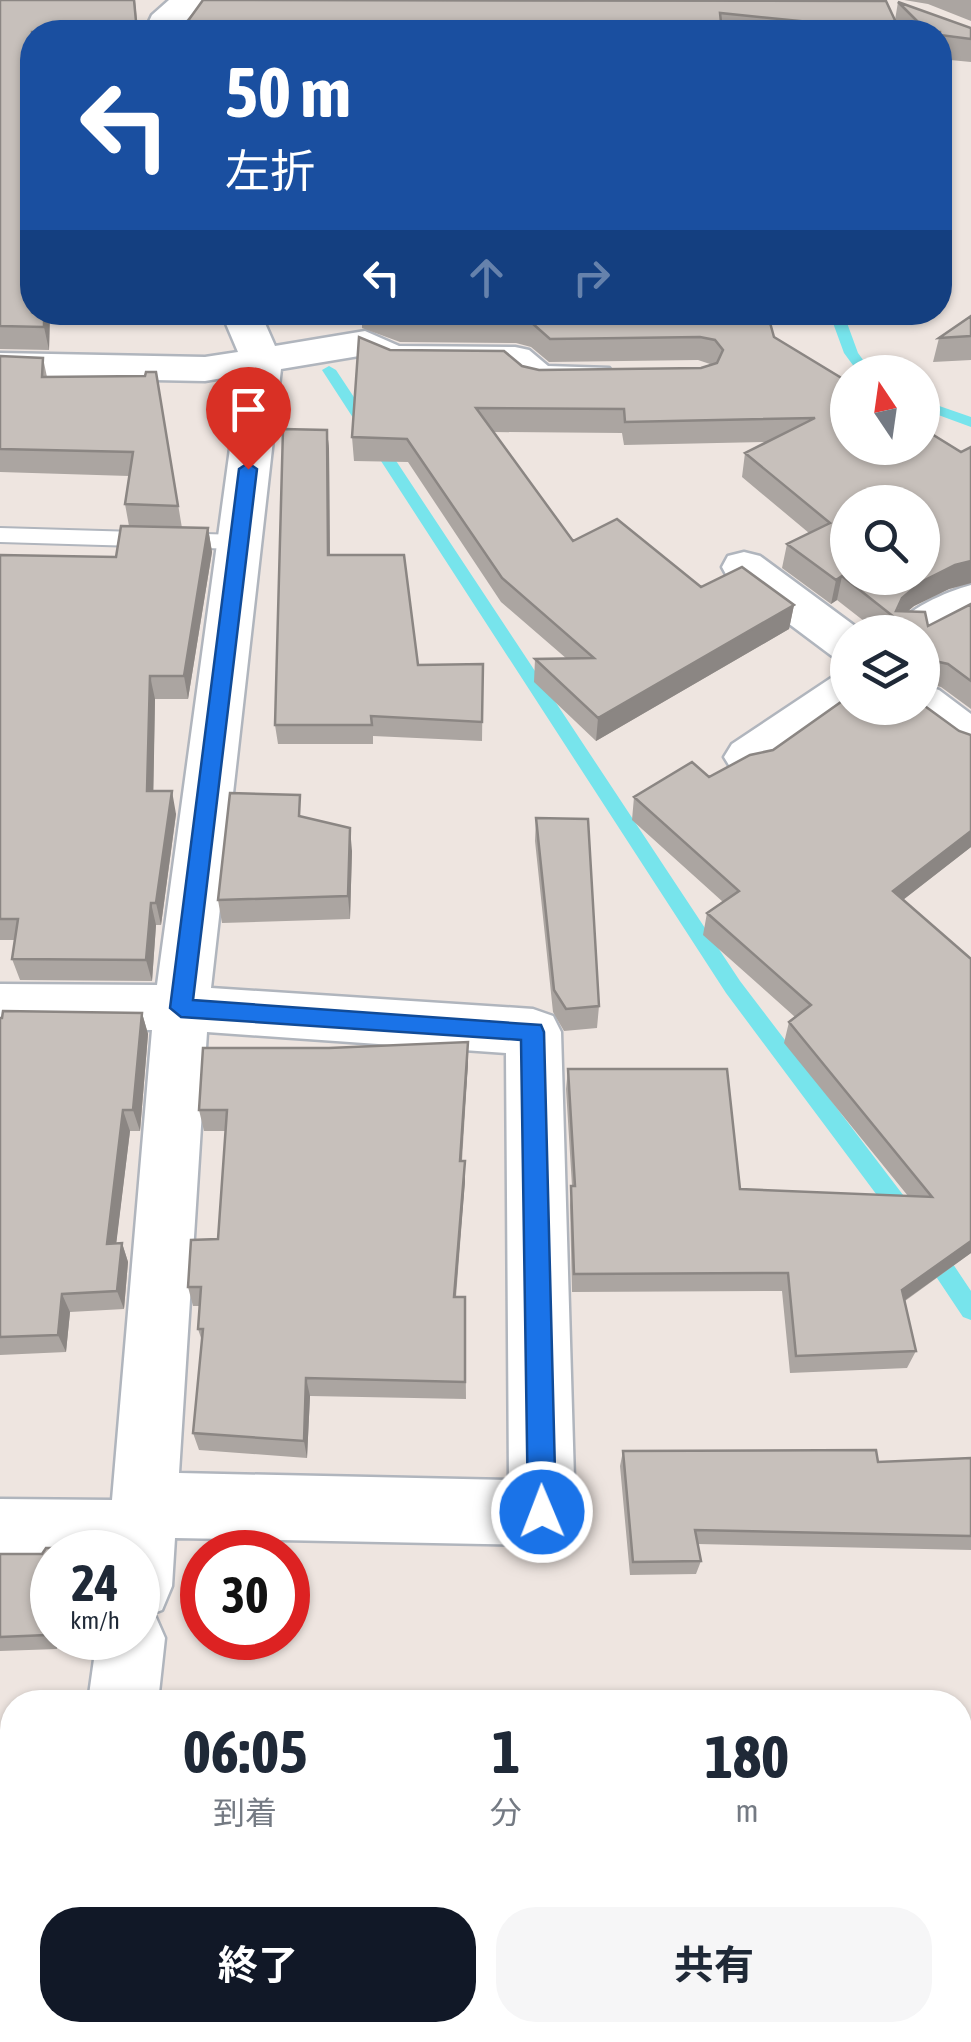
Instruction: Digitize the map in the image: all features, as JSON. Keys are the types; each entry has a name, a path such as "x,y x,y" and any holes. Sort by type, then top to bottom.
{"street":[{"path":"143,1530 181,1008 262,360 246,325"},
{"path":"0,365 205,370 364,344 391,358 515,359 538,378 638,377"},
{"path":"744,568 830,632"},
{"path":"940,618 971,600"},
{"path":"749,757 830,702"},
{"path":"940,716 971,739"},
{"path":"0,1006 181,1008 533,1032 542,1512 160,1540"},
{"path":"0,1532 30,1534"},
{"path":"125,1690 129,1660"}],"lane":[{"path":"0,536 239,542"}],"building":[{"path":"0,0 134,0 136,20 20,20 20,325 44,327 0,326"},
{"path":"203,0 886,1 895,20 790,20 720,13 721,20 189,20"},
{"path":"898,2 949,20 916,20"},
{"path":"952,21 971,28 971,39 952,37"},
{"path":"971,316 971,336 939,338"},
{"path":"534,325 771,325 774,337 830,371 830,465 940,465 940,439 961,452 971,447 971,561 940,572 940,485 830,485 830,523 745,453 815,418 625,422 624,409 476,408 573,541 617,519 701,587 742,567 794,605 598,718 535,659 594,658 502,578 407,439 352,437 359,337 390,350 504,351 522,366 539,370 701,368 717,363 723,350 715,340 550,339"},
{"path":"0,356 43,358 42,377 145,376 146,372 156,372 178,506 125,504 133,452 0,449"},
{"path":"283,429 327,430 328,555 404,555 418,665 483,664 482,722 371,716 372,725 275,725"},
{"path":"830,523 830,576 787,544"},
{"path":"121,526 208,528 184,676 150,676 147,791 172,791 156,903 151,903 146,960 12,959 18,919 0,919 0,555 116,557"},
{"path":"866,595 906,595 896,611 926,615 891,615"},
{"path":"971,604 971,681 940,662 940,620"},
{"path":"830,710 830,725 940,725 940,717 971,735 971,831 893,891 971,959 971,1241 902,1290 916,1351 796,1356 788,1273 574,1274 571,1186 575,1186 568,1069 727,1069 740,1189 932,1197 789,1022 811,1005 707,913 739,891 634,797 692,762 709,777 750,755 773,750"},
{"path":"230,793 300,795 299,816 350,828 348,896 218,900"},
{"path":"536,818 588,819 599,1006 566,1009 554,990"},
{"path":"3,1011 142,1013 133,1110 123,1110 107,1244 122,1243 117,1291 62,1294 58,1335 0,1337"},
{"path":"468,1042 460,1161 465,1161 454,1297 465,1297 465,1382 306,1378 304,1441 193,1433 203,1329 198,1329 201,1287 188,1287 191,1240 218,1239 227,1110 199,1110 203,1048"},
{"path":"876,1450 878,1462 971,1458 971,1536 695,1530 701,1561 633,1562 623,1451"},
{"path":"0,1554 30,1554 30,1636 0,1637"}],"waterway":[{"path":"841,325 852,355"},
{"path":"329,370 733,987 905,1215"},
{"path":"940,411 971,422"},
{"path":"931,1250 971,1310"}],"route":[{"path":"248,469 181,1008 533,1032 542,1512"}]}
